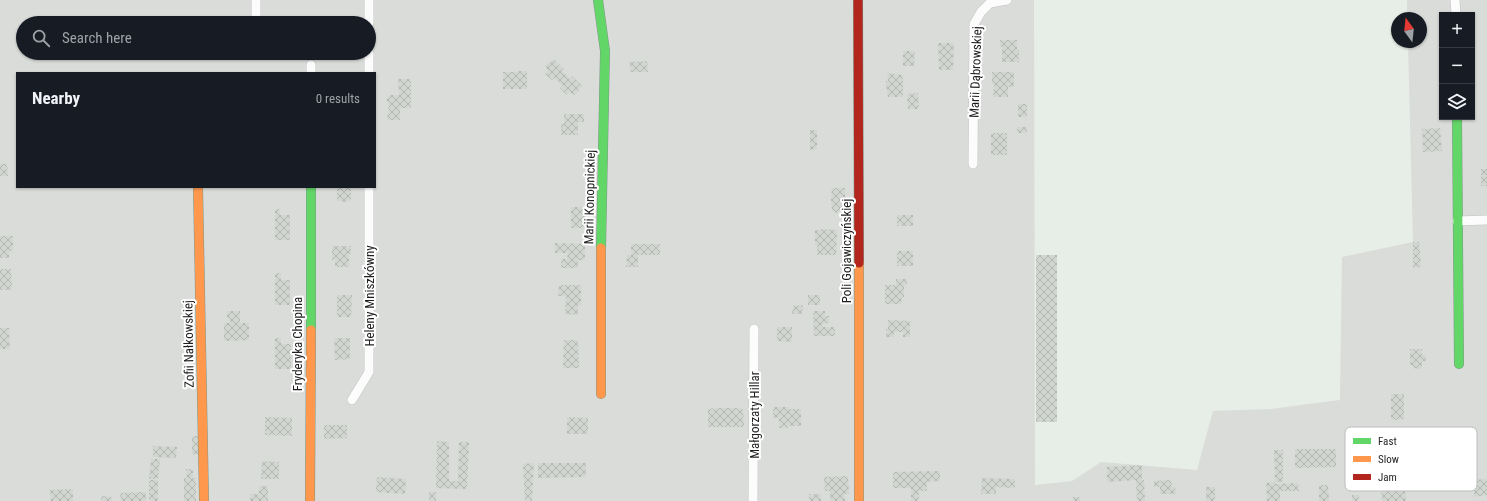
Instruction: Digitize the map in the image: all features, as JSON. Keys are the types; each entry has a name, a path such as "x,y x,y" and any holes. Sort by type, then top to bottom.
{"street":[{"path":"256,0 256,16"},
{"path":"369,0 369,16"},
{"name":"Marii Konopnickiej","path":"598,0 605,51 601,218 601,394"},
{"name":"Poli Gojawiczyńskiej","path":"858,0 859,501"},
{"name":"Marii Dąbrowskiej","path":"973,164 974,24 981,12 990,3 1007,0"},
{"path":"1455,0 1456,12"},
{"path":"369,60 369,72"},
{"path":"1457,120 1459,364"},
{"name":"Zofii Nałkowskiej","path":"198,188 204,501"},
{"name":"Fryderyka Chopina","path":"310,501 311,188"},
{"name":"Heleny Mniszkówny","path":"352,400 369,372 370,188"},
{"path":"1457,222 1487,220"},
{"name":"Małgorzaty Hillar","path":"754,329 754,501"}],"shaded area":[{"path":"0,0 1034,0 1035,485 1072,481 1101,462 1197,470 1213,411 1271,409 1340,400 1342,257 1413,242 1408,48 1427,48 1427,12 1407,12 1407,0 1487,0 1487,501 0,501"}],"building":[{"path":"1000,40 1017,40 1019,62 1002,62 1002,47 1000,47"},
{"path":"938,43 954,43 953,70 939,70"},
{"path":"903,51 915,51 914,66 903,66"},
{"path":"554,59 564,69 562,71 570,79 572,76 582,86 576,94 573,95 570,92 567,95 560,88 563,86 554,78 552,80 545,74 548,71 546,65"},
{"path":"647,61 648,72 631,72 629,62"},
{"path":"527,71 527,89 503,89 503,72"},
{"path":"992,72 1014,72 1014,87 1008,87 1008,97 993,97 994,84 992,84"},
{"path":"887,73 903,75 903,97 888,97 886,85 886,81 888,81"},
{"path":"398,79 411,79 411,108 400,109 400,120 387,120 389,105 387,105 387,98 390,95 399,95"},
{"path":"918,93 919,109 908,109 907,94"},
{"path":"1018,104 1027,104 1027,117 1018,117"},
{"path":"564,114 584,114 584,122 578,122 578,135 561,135 561,124 564,124"},
{"path":"1017,127 1027,127 1027,133 1017,133"},
{"path":"1440,128 1442,151 1423,152 1422,129"},
{"path":"810,130 817,130 817,149 810,150"},
{"path":"991,133 1007,133 1007,155 991,155"},
{"path":"0,164 7,164 8,176 0,176"},
{"path":"1481,169 1487,169 1487,186 1481,186"},
{"path":"351,188 351,201 347,201 345,203 337,201 338,189"},
{"path":"832,188 845,188 846,211 838,211 838,213 832,211"},
{"path":"571,207 585,207 585,228 571,228"},
{"path":"275,209 280,209 280,215 290,215 290,240 275,240"},
{"path":"897,215 913,215 913,226 897,226"},
{"path":"815,230 837,230 836,255 817,255"},
{"path":"0,236 13,236 13,251 9,251 9,258 0,258"},
{"path":"1413,242 1419,242 1421,267 1413,268"},
{"path":"555,243 585,244 585,260 578,260 578,268 561,268 561,259 567,259 568,253 555,253"},
{"path":"631,244 660,244 660,255 638,255 638,267 626,267 627,255 631,255"},
{"path":"332,246 351,246 351,254 349,254 349,267 335,267 335,260 332,260"},
{"path":"897,251 913,251 913,266 897,266"},
{"path":"1036,255 1057,255 1057,422 1036,422"},
{"path":"0,269 11,269 12,290 0,290"},
{"path":"275,273 281,273 281,280 290,280 290,305 275,305"},
{"path":"896,279 907,279 907,285 896,285"},
{"path":"559,285 581,285 581,305 578,305 578,315 565,314 566,296 558,296"},
{"path":"885,285 904,285 904,297 902,297 901,304 885,304"},
{"path":"337,295 352,295 351,317 337,317"},
{"path":"808,295 820,295 820,305 808,305"},
{"path":"803,305 802,314 792,314 793,306"},
{"path":"227,311 240,311 240,323 249,323 249,340 224,341 224,323 230,323 229,319 227,319"},
{"path":"813,311 825,311 825,316 829,316 829,323 822,324 822,327 835,327 835,336 814,336"},
{"path":"888,320 910,321 910,337 903,337 903,332 894,332 894,337 886,337"},
{"path":"777,327 792,327 792,342 777,341"},
{"path":"0,328 9,328 10,349 0,349"},
{"path":"275,338 281,338 281,344 291,344 291,369 275,369"},
{"path":"334,338 350,338 350,359 335,360"},
{"path":"564,340 578,340 579,368 563,368"},
{"path":"1410,349 1422,349 1422,355 1426,355 1426,361 1422,361 1422,369 1413,368 1413,365 1410,365"},
{"path":"1391,394 1404,394 1404,419 1391,420"},
{"path":"773,407 801,409 801,426 779,428 779,418 773,418"},
{"path":"708,409 743,409 744,427 708,427"},
{"path":"265,417 292,418 292,436 265,435"},
{"path":"567,417 588,418 588,434 567,434"},
{"path":"324,425 347,425 347,438 324,439"},
{"path":"192,436 199,436 199,455 192,454"},
{"path":"437,441 449,442 449,481 458,481 459,442 469,442 467,489 436,488"},
{"path":"153,446 177,447 176,458 153,457"},
{"path":"1295,449 1336,449 1336,467 1295,468"},
{"path":"1274,450 1283,450 1283,482 1275,482"},
{"path":"151,459 160,459 158,479 149,479"},
{"path":"262,461 279,462 279,479 261,479"},
{"path":"534,463 532,501 525,501 523,464"},
{"path":"538,463 586,463 586,477 538,478"},
{"path":"1142,465 1142,480 1144,480 1145,501 1137,501 1136,480 1107,482 1107,467"},
{"path":"186,469 193,469 193,478 196,478 196,501 184,501 184,478 187,478"},
{"path":"940,471 940,481 927,482 927,491 919,491 919,501 911,501 911,488 893,488 893,472"},
{"path":"848,476 849,494 844,494 845,501 830,501 830,491 825,491 824,477"},
{"path":"377,477 406,479 405,494 376,492"},
{"path":"982,478 1015,479 1015,488 996,487 996,494 981,494"},
{"path":"1487,479 1487,495 1474,497 1474,491 1477,491 1477,480"},
{"path":"149,480 158,480 158,501 149,501"},
{"path":"1171,480 1172,487 1175,487 1176,494 1160,494 1160,487 1154,487 1154,481"},
{"path":"1275,482 1275,484 1298,483 1299,491 1280,491 1280,501 1267,501 1266,483"},
{"path":"1319,485 1328,485 1329,501 1319,501"},
{"path":"259,486 268,486 268,501 250,501 250,494 259,494"},
{"path":"1206,487 1215,487 1215,501 1206,501"},
{"path":"73,489 73,501 51,501 50,490"},
{"path":"1381,491 1405,491 1406,501 1382,501"},
{"path":"146,492 146,501 121,501 120,493"},
{"path":"429,492 436,492 436,501 429,501"},
{"path":"809,494 821,494 821,501 809,501"},
{"path":"1352,495 1359,495 1359,501 1352,501"},
{"path":"101,496 112,497 112,501 101,501"},
{"path":"1073,497 1080,497 1080,501 1073,501"}],"traffic: fast":[{"path":"598,0 605,51 601,248"},
{"path":"1457,120 1459,364"},
{"path":"311,188 311,330"}],"traffic: slow":[{"path":"198,188 204,501"},
{"path":"601,248 601,394"},
{"path":"859,263 859,501"},
{"path":"310,501 311,330"}],"traffic: jam":[{"path":"858,0 859,263"}]}
